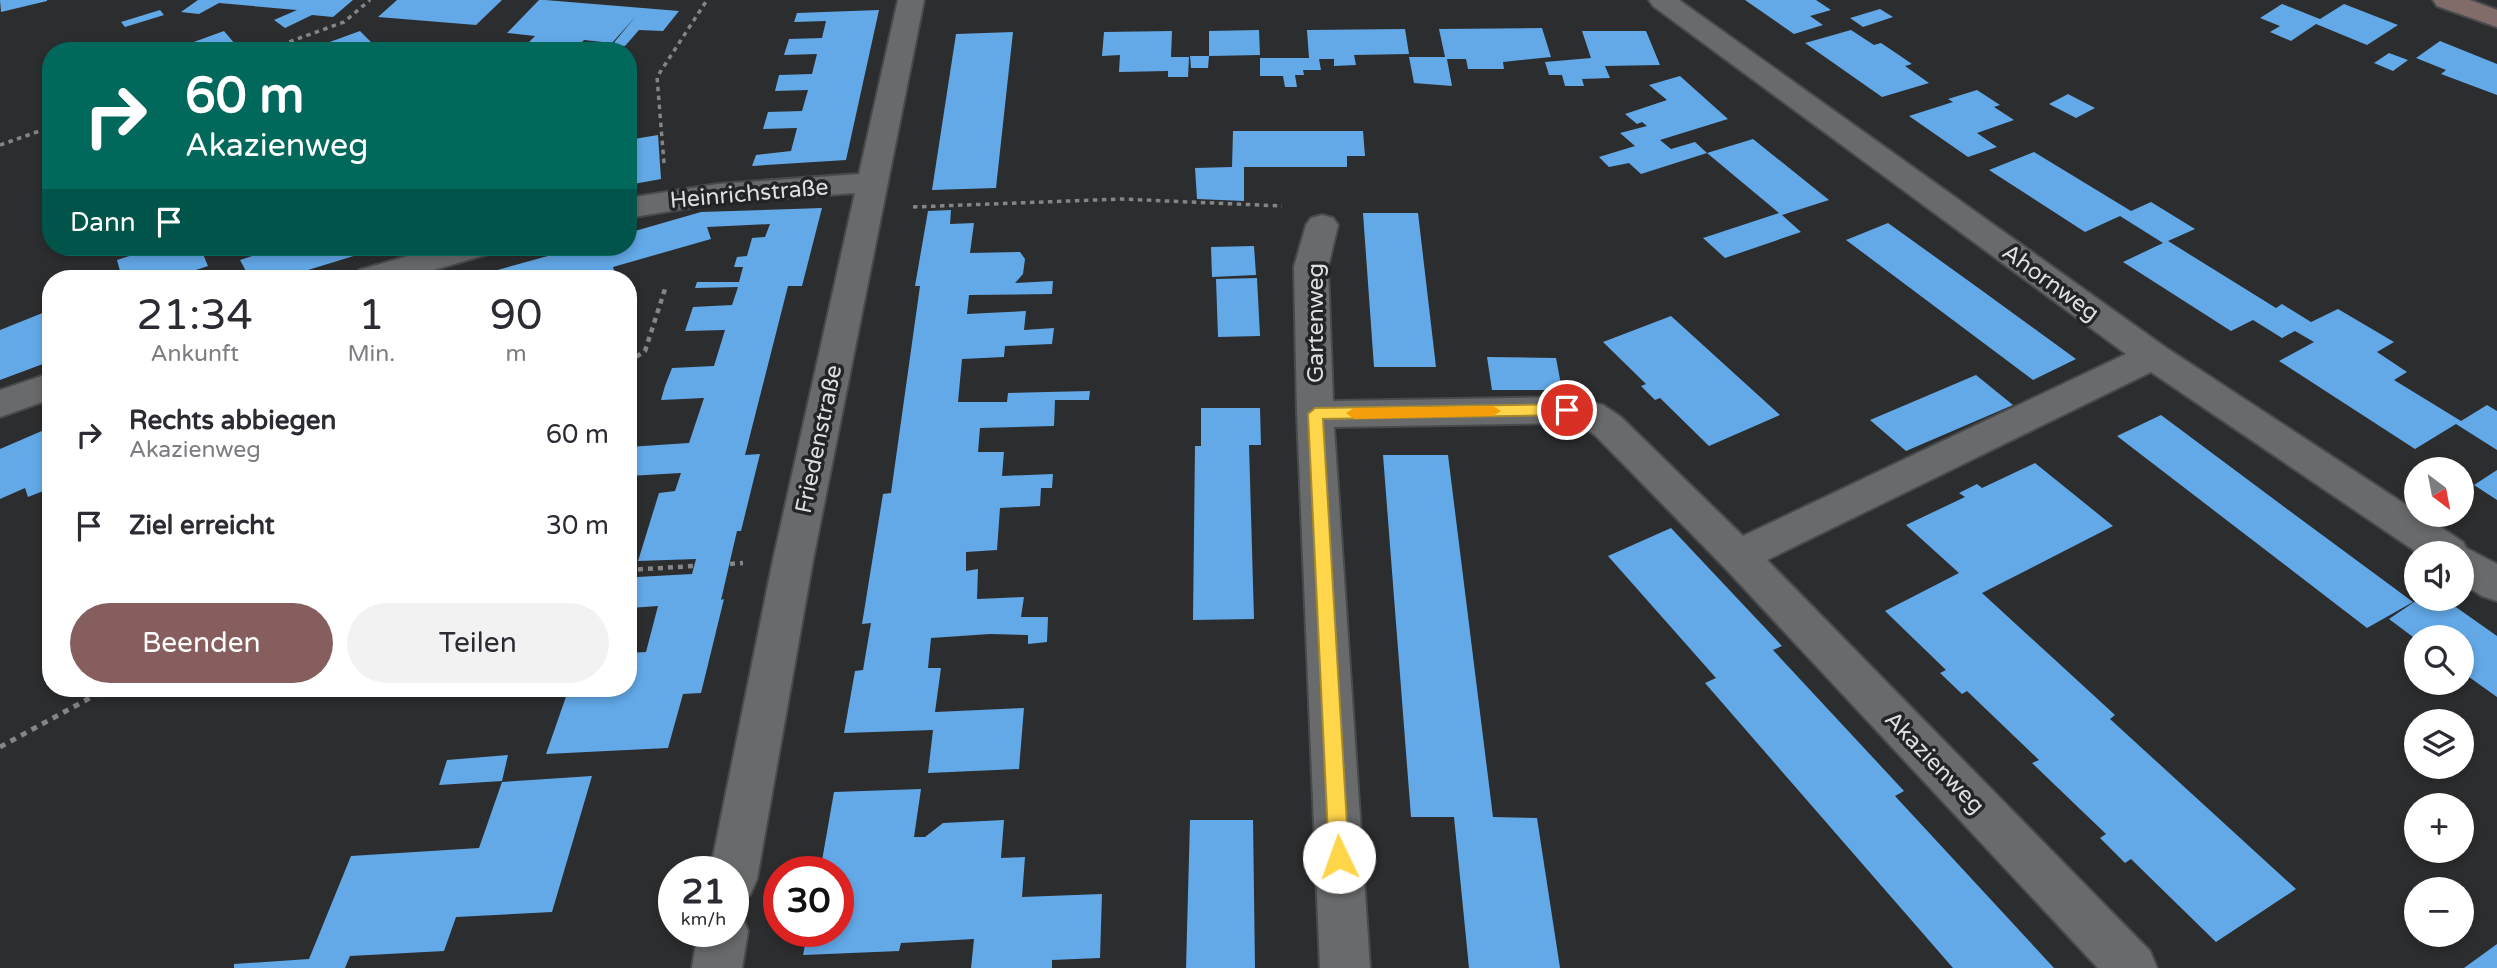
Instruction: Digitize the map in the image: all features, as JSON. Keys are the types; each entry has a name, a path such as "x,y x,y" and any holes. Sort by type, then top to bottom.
{"street":[{"name":"Friedenstraße","path":"737,856 793,560 911,0"},
{"name":"Ahornweg","path":"1662,0 2153,356 2431,541"},
{"path":"2446,0 2497,19"},
{"name":"Heinrichstraße","path":"637,206 667,199 743,190 868,196"},
{"name":"Gartenweg","path":"1322,225 1311,267 1315,414 1345,968"},
{"path":"398,270 446,256"},
{"path":"1738,556 2153,356"},
{"path":"0,404 42,389"},
{"name":"Akazienweg","path":"1315,414 1567,410 1590,414 1608,426 1738,556 2132,968"},
{"path":"2474,570 2497,585"},
{"path":"717,968 720,947"}],"path":[{"path":"289,42 344,22 370,0"},
{"path":"667,199 657,77 707,0"},
{"path":"0,145 42,130"},
{"path":"868,196 1121,199 1298,206 1322,225"},
{"path":"637,356 645,351 665,289"},
{"path":"637,569 694,566"},
{"path":"0,747 92,697"}],"building":[{"path":"0,0 47,0 47,1 1,12"},
{"path":"198,0 353,0 333,17 312,15 285,28 274,20 297,10 219,3 199,14 181,12"},
{"path":"397,0 502,0 476,25 378,17"},
{"path":"539,0 679,11 663,31 639,30 628,42 614,42 636,16 613,42 529,42 535,36 507,33"},
{"path":"1745,0 1816,0 1831,10 1810,16 1823,25 1794,34"},
{"path":"2282,4 2320,19 2344,4 2398,25 2367,45 2316,24 2291,41 2270,32 2280,26 2260,18"},
{"path":"1880,9 1893,17 1863,27 1850,18"},
{"path":"160,10 164,15 125,27 121,22"},
{"path":"879,10 846,160 752,166 756,155 791,151 797,128 763,129 768,112 802,111 808,90 775,91 779,75 812,74 817,54 784,55 789,39 822,38 826,21 794,22 797,13"},
{"path":"1542,28 1551,57 1503,62 1504,69 1468,69 1466,59 1447,59 1452,86 1414,83 1409,57 1445,57 1439,29"},
{"path":"1405,29 1409,54 1354,55 1356,65 1334,66 1334,59 1319,59 1321,70 1303,70 1304,75 1295,75 1297,87 1285,87 1283,76 1260,76 1260,58 1309,58 1307,30"},
{"path":"1259,30 1260,55 1209,56 1209,31"},
{"path":"1851,30 1874,45 1881,43 1896,53 1912,64 1905,66 1929,83 1882,97 1805,43"},
{"path":"224,31 233,42 194,42"},
{"path":"360,31 371,42 330,42"},
{"path":"1172,31 1171,57 1189,57 1188,77 1168,77 1168,71 1119,72 1120,55 1102,56 1104,32"},
{"path":"1582,31 1646,31 1660,65 1605,66 1610,78 1582,79 1584,86 1565,86 1562,75 1549,75 1545,62 1591,58"},
{"path":"1013,32 996,188 932,190 956,34"},
{"path":"2440,41 2497,64 2497,95 2441,74 2446,70 2416,58"},
{"path":"2389,53 2408,60 2393,71 2374,63"},
{"path":"1190,56 1209,56 1208,68 1191,68"},
{"path":"1680,76 1728,119 1660,140 1671,149 1695,142 1707,153 1641,174 1629,163 1609,167 1599,157 1635,146 1620,133 1647,126 1642,122 1637,124 1625,114 1667,100 1649,85"},
{"path":"1977,90 2000,105 1994,107 2014,120 1977,133 1997,147 1968,157 1909,116 1953,102 1948,99"},
{"path":"2068,94 2095,108 2076,118 2049,104"},
{"path":"1233,131 1363,131 1365,156 1347,156 1347,167 1244,167 1244,201 1197,199 1195,168 1232,167"},
{"path":"658,135 661,179 637,183 637,138"},
{"path":"1753,139 1829,200 1782,215 1801,232 1725,258 1703,238 1779,213 1707,153"},
{"path":"2034,152 2131,211 2151,202 2195,229 2168,241 2276,308 2282,304 2311,322 2338,309 2394,342 2377,352 2407,372 2394,380 2461,421 2487,405 2497,411 2497,450 2456,424 2415,449 2279,361 2314,342 2295,331 2282,338 2253,320 2231,331 2123,262 2163,243 2120,216 2085,232 1989,170"},
{"path":"822,208 802,286 788,286 745,455 760,454 741,531 737,531 701,693 683,694 668,748 546,754 566,697 637,697 637,652 646,652 658,606 637,607 637,577 692,574 696,559 638,561 659,493 675,491 681,473 637,475 637,446 689,443 704,398 661,400 665,386 672,368 714,366 725,330 685,331 693,307 732,305 738,287 695,288 697,282 739,282 743,267 734,267 737,257 747,256 752,238 765,237 770,224 707,227 711,239 613,267 614,270 498,270 548,256 637,256 637,230 701,212"},
{"path":"951,210 950,224 974,223 970,253 1020,252 1025,259 1023,274 1015,283 1053,281 1052,294 969,295 967,314 1026,311 1024,330 1054,328 1052,344 1005,346 1004,357 962,359 958,402 1007,402 1008,393 1090,391 1089,400 1055,400 1054,426 980,428 978,452 1004,452 1002,476 1053,474 1052,488 1041,488 1040,506 1000,508 997,550 966,552 966,571 978,569 977,599 1024,597 1021,617 1048,617 1047,642 1028,644 1028,635 990,634 931,638 928,668 941,668 935,712 1024,708 1019,769 928,773 933,730 844,733 855,671 863,670 871,623 862,624 883,494 891,493 920,286 915,286 928,211"},
{"path":"1363,213 1418,213 1436,367 1374,367"},
{"path":"1888,223 2076,359 2033,380 1846,240"},
{"path":"1254,246 1256,275 1212,277 1211,247"},
{"path":"129,256 204,256 208,266 196,270 120,270 117,260"},
{"path":"252,256 354,256 308,270 245,270 240,260"},
{"path":"1257,278 1260,336 1218,337 1216,279"},
{"path":"42,313 42,364 0,380 0,330"},
{"path":"1671,316 1780,415 1709,446 1660,398 1655,400 1641,386 1646,384 1603,342"},
{"path":"1487,357 1556,358 1562,390 1492,390"},
{"path":"1976,375 2013,405 1906,451 1870,420"},
{"path":"1201,408 1260,408 1261,445 1249,445 1254,619 1193,620 1195,446 1201,446"},
{"path":"2161,415 2404,595 2404,607 2367,628 2117,436"},
{"path":"42,431 42,492 28,497 25,488 0,499 0,449"},
{"path":"1383,455 1448,455 1493,817 1537,818 1560,968 1469,968 1454,817 1411,817"},
{"path":"2035,463 2113,526 1982,593 2115,715 2110,719 2296,889 2216,942 2131,859 2125,863 2100,838 2106,834 2032,763 2039,760 1967,691 1962,694 1940,673 1946,670 1885,611 1959,573 1906,525 1965,497 1959,493 1977,484 1982,488"},
{"path":"2497,470 2497,500 2474,485"},
{"path":"1671,528 1782,646 1773,650 1904,791 1895,796 2054,968 1953,968 1705,683 1716,678 1608,556"},
{"path":"2404,609 2404,611 2461,611 2497,636 2497,697 2474,681 2474,625 2404,625 2404,630 2389,619"},
{"path":"508,755 502,781 439,785 447,760"},
{"path":"592,776 552,912 456,917 444,951 350,956 345,968 234,968 234,964 309,959 351,856 479,848 502,782"},
{"path":"921,789 914,837 925,837 943,823 1004,820 1001,858 1025,857 1022,897 1102,894 1100,958 1052,960 1052,968 971,968 974,939 901,943 899,951 803,955 805,947 854,947 854,856 823,856 834,792"},
{"path":"1190,820 1253,820 1255,968 1186,968"},
{"path":"2497,944 2497,968 2464,968"}],"slow traffic":[{"path":"1354,413 1493,411"}],"route":[{"path":"1339,857 1315,414 1567,410"}]}
